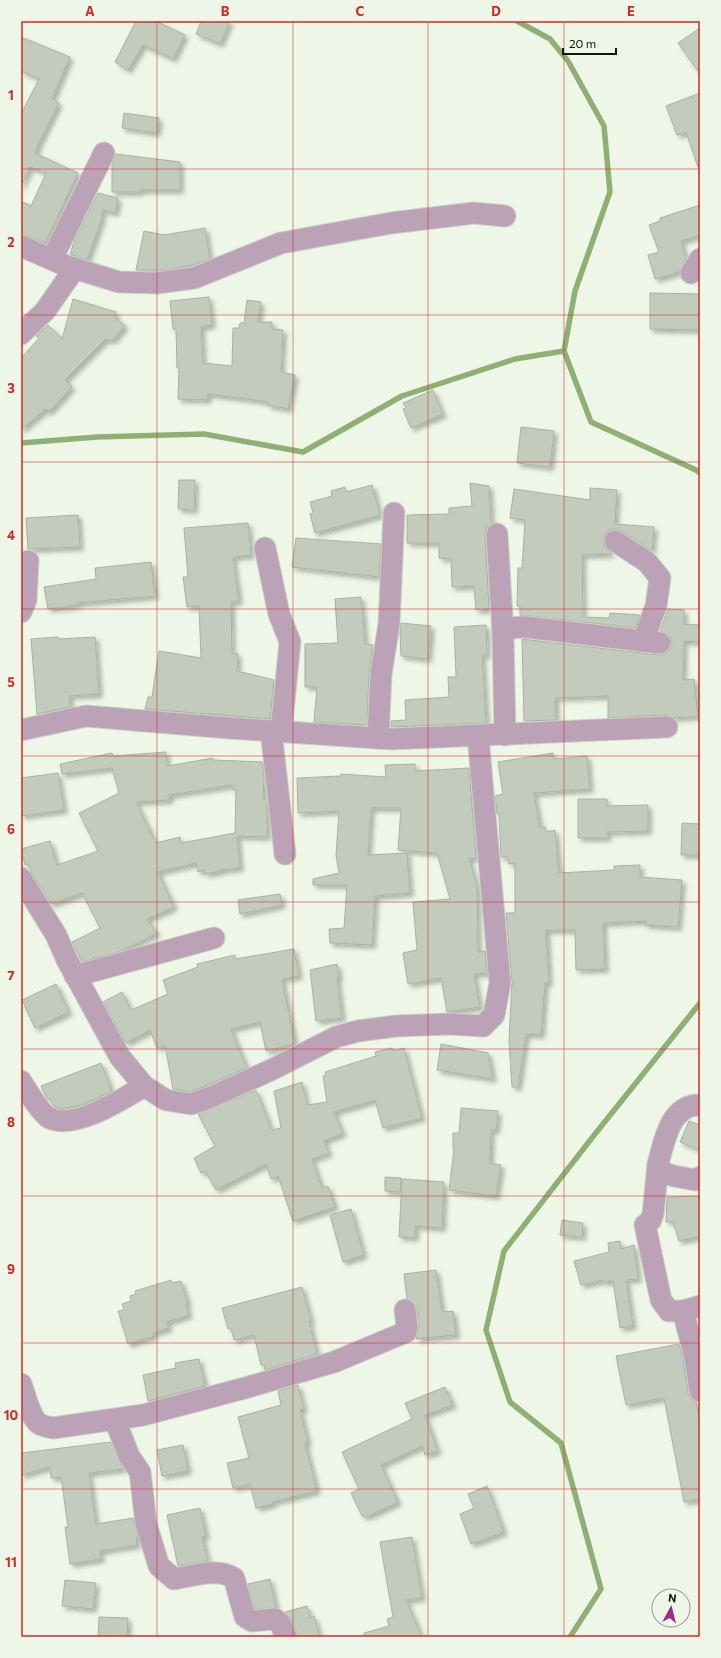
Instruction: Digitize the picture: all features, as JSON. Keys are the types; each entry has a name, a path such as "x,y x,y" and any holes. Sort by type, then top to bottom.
{"street":[{"path":"52,259 104,154"},
{"path":"21,246 75,268 119,282 157,283 194,278 281,243 391,223 474,213 505,216"},
{"path":"21,334 45,311 75,268"},
{"path":"378,738 381,674 389,624 394,513"},
{"path":"497,534 503,635 505,735"},
{"path":"503,635 509,628 526,627 651,642 660,578 647,562 615,541"},
{"path":"265,548 279,614 290,642 276,731 285,854"},
{"path":"21,612 26,600 28,562"},
{"path":"21,730 86,716 378,738 505,735 667,727"},
{"path":"21,878 56,935 75,976 120,1057 144,1086 166,1100 191,1104 211,1097 271,1070 336,1037 358,1031 396,1026 449,1024 484,1026 494,1015 500,983 478,736"},
{"path":"75,976 214,938"},
{"path":"21,1081 27,1092 48,1118 58,1120 74,1120 108,1109 144,1086"},
{"path":"700,1105 694,1105 682,1110 669,1126 658,1164 653,1214 651,1220 645,1225 661,1300 669,1311 691,1309 695,1357 700,1391"},
{"path":"658,1164 664,1173 695,1180 700,1177"},
{"path":"21,1384 37,1422 46,1427 52,1428 116,1420 150,1414 334,1362 406,1332 406,1310"},
{"path":"116,1420 129,1456 140,1472 146,1524 159,1566 174,1579 217,1572 227,1573 234,1578 245,1618 252,1621 275,1618 280,1623 286,1637"}],"building":[{"path":"136,21 156,21 185,35 173,59 143,45 128,70 115,62"},
{"path":"201,21 230,21 220,44 196,34"},
{"path":"700,28 700,74 678,43"},
{"path":"21,37 70,57 52,99 59,103 35,153 78,173 45,243 21,234 21,201 31,206 46,173 30,167 21,187 21,114 39,79 21,71"},
{"path":"700,93 700,166 698,167 686,132 677,135 666,106"},
{"path":"124,113 159,118 157,133 122,128"},
{"path":"116,154 180,162 180,190 112,192 112,163"},
{"path":"98,193 118,198 115,213 103,210 101,221 87,260 70,254 75,239"},
{"path":"700,205 700,235 681,241 686,259 679,272 655,279 648,255 659,252 649,225 660,221 660,218"},
{"path":"205,228 210,259 196,264 167,270 136,270 144,231 164,235"},
{"path":"650,293 700,294 700,330 650,329"},
{"path":"209,297 212,325 201,327 203,363 232,366 233,328 239,328 240,323 244,323 247,300 261,302 258,322 272,322 272,329 283,330 281,372 295,375 288,409 267,405 268,402 208,394 207,400 178,399 179,368 177,368 176,329 173,329 170,301"},
{"path":"73,299 116,312 115,317 125,326 112,341 106,339 65,380 72,387 49,412 46,409 21,430 21,358 39,338 36,336 48,325 62,339"},
{"path":"433,390 443,414 411,428 403,409 406,408 403,403"},
{"path":"521,427 554,431 550,467 517,463"},
{"path":"179,480 195,480 194,510 178,509"},
{"path":"470,483 489,486 491,524 486,528 485,535 489,609 476,610 474,586 452,587 451,559 439,558 439,543 407,543 407,515 449,514 449,508 472,506"},
{"path":"372,485 380,515 315,533 310,514 313,513 310,502 332,496 331,491 345,487 346,492"},
{"path":"590,488 617,490 615,524 654,527 652,551 622,531 615,529 609,530 605,534 603,540 604,547 612,554 582,555 583,617 609,618 610,613 640,615 635,628 520,615 520,606 517,606 518,568 522,568 525,520 510,518 514,489 590,500"},
{"path":"78,515 80,547 28,549 26,518"},
{"path":"248,523 251,555 233,557 239,601 231,602 232,653 238,654 237,671 274,680 270,719 145,709 148,697 152,697 159,651 201,658 199,606 187,607 183,577 188,577 184,528"},
{"path":"296,538 381,544 379,577 292,567"},
{"path":"151,562 155,596 77,603 77,605 48,609 44,587 96,579 95,568"},
{"path":"361,597 365,644 373,645 369,673 367,725 314,722 317,687 305,687 305,644 338,643 335,599"},
{"path":"668,609 684,610 684,624 700,625 700,642 684,641 683,680 694,679 698,716 674,718 666,715 608,718 608,696 555,698 556,720 524,721 522,639 659,655 664,654 670,650 672,644 671,638 667,634 660,631"},
{"path":"401,623 431,626 428,659 401,656"},
{"path":"486,625 487,655 482,655 486,723 391,727 391,721 406,720 405,700 449,697 448,677 456,677 454,627"},
{"path":"58,637 59,639 95,637 99,694 69,696 71,707 37,714 31,639"},
{"path":"166,752 167,766 213,758 214,760 262,762 264,778 263,799 267,799 267,837 237,836 240,868 220,870 221,871 205,874 204,870 198,872 196,863 158,872 174,907 147,919 157,933 119,952 82,962 72,942 100,928 82,893 51,904 31,872 29,864 25,865 21,849 50,841 57,865 98,851 79,813 119,793 112,768 62,774 60,764 112,753 113,756","holes":["232,785 232,789 236,789 235,833 181,843 180,837 156,843 136,802 170,800 169,795"]},
{"path":"553,753 554,759 587,756 590,789 534,793 540,827 545,827 546,832 555,830 559,873 614,870 614,866 640,865 640,877 682,880 678,927 645,925 646,921 603,923 605,969 576,970 575,930 546,930 549,982 545,983 541,1035 526,1034 518,1087 512,1087 509,1041 512,982 506,913 515,913 515,863 509,864 508,857 501,857 499,814 497,814 495,796 503,794 498,762"},
{"path":"415,764 415,771 469,768 476,858 469,858 477,886 478,952 485,951 487,973 474,974 480,1007 447,1012 441,978 408,984 403,953 417,950 413,902 450,899 437,853 398,850 401,808 371,808 368,855 407,853 410,893 375,896 372,945 330,943 329,929 344,928 347,885 313,885 313,879 339,873 336,855 339,811 298,813 297,778 341,776 341,774 386,777 385,765"},
{"path":"58,773 64,810 21,816 21,778"},
{"path":"578,799 607,799 607,806 648,805 648,831 607,832 607,838 578,838"},
{"path":"682,823 700,824 700,855 681,855"},
{"path":"280,894 282,905 240,914 238,900"},
{"path":"294,949 299,976 282,979 295,1044 266,1051 260,1022 231,1029 247,1068 190,1092 173,1089 165,1045 157,1048 150,1030 126,1043 103,1002 122,992 131,1010 168,994 163,980 198,967 197,964 235,955 235,959"},
{"path":"337,964 339,978 337,978 342,1018 316,1021 310,970"},
{"path":"56,984 69,1012 35,1028 22,1000"},
{"path":"441,1044 488,1053 493,1079 437,1070"},
{"path":"392,1048 393,1051 404,1048 422,1118 383,1128 375,1100 334,1112 343,1133 324,1141 329,1153 312,1159 322,1188 328,1186 335,1207 293,1221 278,1176 271,1179 266,1164 216,1190 205,1171 201,1173 194,1158 215,1146 198,1114 256,1090 272,1130 281,1128 274,1091 302,1082 307,1105 327,1102 323,1076 326,1075 325,1072 376,1056 375,1052"},
{"path":"101,1063 112,1091 81,1105 61,1109 54,1107 50,1099 48,1100 41,1086"},
{"path":"461,1108 498,1111 496,1130 491,1130 490,1163 501,1165 496,1196 449,1190 454,1149 453,1133 459,1133"},
{"path":"689,1121 700,1125 700,1150 680,1142"},
{"path":"385,1177 401,1178 400,1192 385,1191"},
{"path":"402,1179 444,1182 442,1228 415,1226 415,1238 399,1237"},
{"path":"700,1196 700,1236 679,1241 673,1222 666,1222 667,1197"},
{"path":"351,1209 364,1255 343,1262 330,1215"},
{"path":"562,1220 583,1223 582,1237 560,1235"},
{"path":"620,1241 621,1249 634,1245 638,1279 626,1280 633,1326 620,1328 613,1281 603,1282 603,1280 581,1285 574,1261 609,1252 608,1243"},
{"path":"436,1270 442,1312 453,1311 456,1335 416,1339 419,1327 417,1309 414,1303 407,1299 404,1274"},
{"path":"171,1280 172,1283 181,1281 188,1304 186,1304 189,1315 167,1322 169,1328 153,1333 154,1336 128,1344 118,1311 124,1310 122,1304 131,1301 130,1296 136,1294 135,1291"},
{"path":"302,1287 311,1321 309,1321 317,1354 265,1370 264,1365 261,1365 254,1335 234,1340 231,1328 228,1329 222,1308"},
{"path":"679,1344 683,1359 688,1393 691,1399 696,1402 700,1422 700,1499 684,1502 664,1398 626,1405 616,1356"},
{"path":"199,1359 205,1386 148,1401 143,1375 176,1368 175,1363"},
{"path":"298,1385 304,1409 300,1410 308,1442 305,1443 317,1491 272,1502 273,1504 256,1508 250,1484 233,1488 227,1463 249,1458 238,1417 281,1405 278,1391"},
{"path":"445,1387 453,1405 425,1415 438,1451 425,1455 422,1446 381,1465 398,1502 368,1516 362,1516 351,1493 359,1489 342,1452 412,1419 405,1403"},
{"path":"111,1442 123,1469 89,1473 96,1524 133,1518 138,1537 136,1538 137,1545 100,1551 101,1559 70,1564 65,1527 68,1527 61,1477 51,1478 50,1467 21,1475 21,1453"},
{"path":"183,1445 188,1471 162,1476 157,1450"},
{"path":"487,1486 504,1532 471,1544 460,1514 474,1508 468,1494"},
{"path":"200,1508 206,1536 202,1537 208,1561 178,1566 167,1515"},
{"path":"412,1537 422,1598 406,1600 422,1637 364,1637 364,1633 389,1626 387,1619 393,1617 380,1542"},
{"path":"270,1579 276,1608 255,1609 248,1584"},
{"path":"65,1580 96,1583 93,1609 62,1606"},
{"path":"307,1606 310,1618 314,1616 320,1637 298,1637 291,1618 285,1612"},
{"path":"99,1617 128,1618 127,1637 98,1637"}],"waterway":[{"path":"517,21 550,39 568,61 604,126 610,192 575,291 564,351 591,422 700,473"},
{"path":"21,443 97,437 204,434 303,452 402,396 515,359 564,351"},
{"path":"570,1637 601,1589 561,1443 510,1402 486,1330 504,1251 700,1003"}]}
